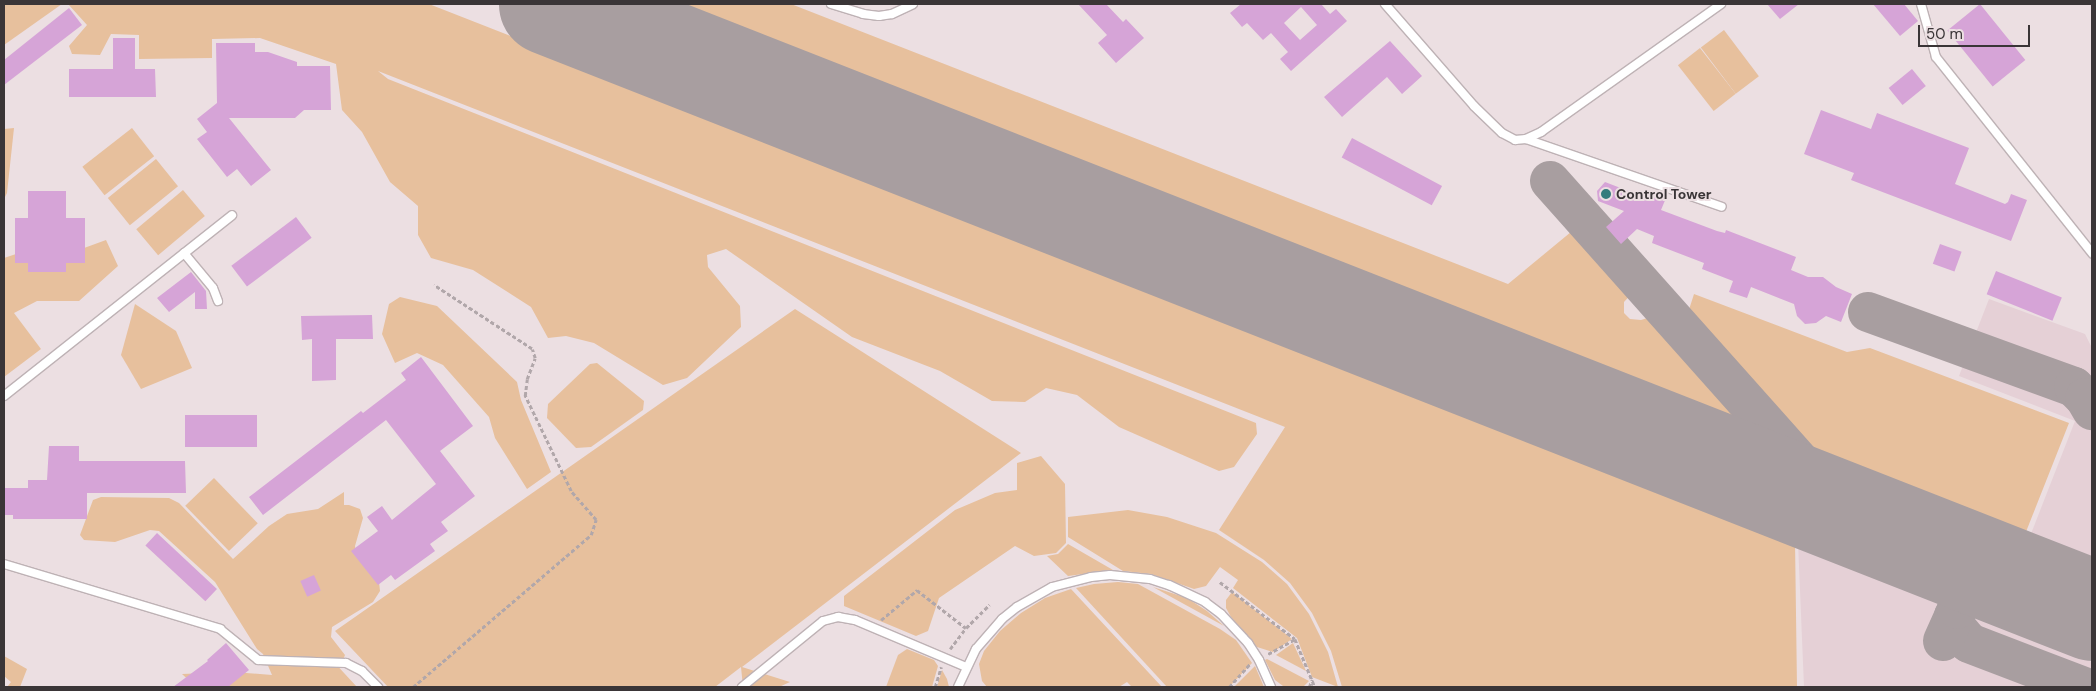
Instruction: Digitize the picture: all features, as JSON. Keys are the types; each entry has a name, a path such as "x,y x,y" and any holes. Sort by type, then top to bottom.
{"lane":[{"path":"831,4 863,14 879,16 892,14 913,4"},
{"path":"1385,4 1474,106 1502,133 1515,140 1526,139 1542,132 1721,4"},
{"path":"1921,4 1936,57 2092,253"},
{"path":"1526,139 1722,207"},
{"path":"4,396 232,215"},
{"path":"184,253 213,288 218,300"},
{"path":"4,564 220,629 258,660 346,663 362,671 378,687"},
{"path":"958,687 976,649 997,624 1034,596 1071,581 1104,576 1130,576 1169,584 1205,602 1221,614 1248,643 1259,660 1271,687"},
{"path":"742,687 823,622 838,618 854,620 966,667"}],"path":[{"path":"413,687 591,535 596,520 571,491 525,396 527,379 535,358 532,349 434,285"},
{"path":"1220,582 1294,639 1315,687"},
{"path":"872,628 917,590 966,628"},
{"path":"935,687 944,657 966,628 989,605"},
{"path":"1309,687 1312,680"},
{"path":"1121,687 1126,687"}],"shaded area":[{"path":"4,4 62,4 4,45"},
{"path":"68,4 429,4 1795,540 1797,687 1342,687 1331,651 1312,613 1290,583 1264,560 1219,530 1285,427 378,71 388,79 1256,423 1257,434 1234,467 1219,471 1119,427 1077,395 1046,388 1025,402 992,401 940,371 852,337 726,249 707,255 708,267 740,306 741,327 687,378 663,385 594,343 566,336 548,338 531,307 473,270 431,258 418,235 418,206 390,182 362,132 342,110 336,64 260,38 212,39 212,58 139,59 139,35 111,34 100,55 72,54 69,46 87,25"},
{"path":"650,4 791,4 1508,284 1577,227 1636,289 1624,302 1624,313 1630,319 1641,320 1657,315 1775,446"},
{"path":"1724,30 1759,76 1736,94 1701,47"},
{"path":"1700,48 1736,94 1714,111 1678,65"},
{"path":"14,128 7,193 4,199 4,129"},
{"path":"132,128 154,156 105,195 82,167"},
{"path":"156,159 178,186 130,225 108,198"},
{"path":"183,190 205,216 158,255 136,229"},
{"path":"106,240 118,266 79,301 37,301 14,313 41,349 4,377 4,258 28,250 43,263"},
{"path":"1694,294 1847,352 1870,348 2069,423 2022,542 1811,459 1686,319"},
{"path":"400,297 437,306 517,382 521,400 551,472 527,489 495,438 489,417 443,365 417,353 395,363 382,334 389,304"},
{"path":"1989,299 2085,334 2092,348 2092,569 2027,544 2075,421 1959,376"},
{"path":"135,304 176,331 192,368 141,389 121,355"},
{"path":"795,309 1021,453 742,667 790,682 779,687 743,687 741,667 715,687 388,687 335,631"},
{"path":"597,363 644,401 643,410 591,447 576,448 547,418 548,404 590,364"},
{"path":"1041,456 1065,484 1066,543 1056,553 1034,556 1015,546 939,598 928,631 916,636 844,606 844,596 955,510 995,493 1017,490 1017,463"},
{"path":"214,478 258,523 229,551 185,506"},
{"path":"344,492 344,505 360,509 363,518 355,546 356,553 379,582 380,591 373,602 332,627 331,637 345,655 343,660 332,660 357,687 196,687 182,674 233,672 272,675 263,654 257,649 215,582 159,531 150,530 115,542 84,540 80,535 93,500 101,497 169,498 179,503 233,559 269,526 287,514 318,509"},
{"path":"1128,510 1167,517 1216,533 1262,562 1287,584 1309,614 1328,652 1338,687 1312,677 1297,638 1233,588 1238,580 1220,567 1206,586 1194,589 1151,574 1123,571 1068,537 1068,517"},
{"path":"1798,542 1928,598 2092,662 2092,687 1804,687"},
{"path":"1068,544 1113,570 1068,576 1047,556 1058,554"},
{"path":"1118,582 1138,584 1220,629 1236,640 1252,663 1229,687 1167,687 1076,588"},
{"path":"1153,587 1187,598 1207,611 1224,626"},
{"path":"1071,589 1162,687 1132,687 1127,682 1119,687 987,687 982,681 979,664 984,651 1000,631 1021,613 1045,598"},
{"path":"1232,592 1292,639 1273,652 1257,647 1231,617 1226,608 1226,600"},
{"path":"1293,643 1306,671 1276,655"},
{"path":"907,649 934,660 938,666 932,687 886,687 898,655"},
{"path":"4,656 27,669 20,687 7,687 11,682 4,676"},
{"path":"1267,659 1309,681 1304,686 1283,686 1275,680 1265,660"},
{"path":"1255,666 1264,687 1234,687"},
{"path":"942,670 947,679 949,687 937,687"}],"building":[{"path":"1078,4 1106,4 1123,22 1126,19 1144,38 1116,63 1098,43 1107,35"},
{"path":"1241,4 1321,4 1330,14 1336,9 1347,21 1291,71 1280,59 1288,52 1271,33 1263,40 1247,23 1242,27 1230,13","holes":["1301,7 1317,25 1300,40 1284,23"]},
{"path":"1767,4 1799,4 1780,19"},
{"path":"1873,4 1904,4 1918,21 1900,36"},
{"path":"1980,4 2025,60 1993,86 1947,30"},
{"path":"69,8 82,25 4,85 4,60"},
{"path":"113,38 135,38 135,69 155,69 156,97 69,97 69,69 113,69"},
{"path":"1390,41 1422,76 1402,94 1387,77 1342,117 1324,97"},
{"path":"216,43 255,43 255,52 268,52 297,62 297,66 330,66 331,110 304,110 295,118 229,118 271,170 251,186 237,169 227,177 197,139 207,132 197,119 217,103"},
{"path":"1912,69 1926,86 1903,105 1889,88"},
{"path":"1821,110 1871,129 1877,113 1969,148 1955,184 2005,204 2008,202 2011,194 2027,200 2011,241 1851,180 1854,173 1804,154"},
{"path":"1352,138 1442,186 1432,205 1342,157"},
{"path":"1605,182 1644,197 1647,191 1666,198 1661,210 1717,231 1725,233 1726,230 1796,257 1791,270 1808,277 1823,277 1836,287 1852,294 1841,322 1826,316 1816,323 1805,324 1797,316 1794,304 1751,287 1747,298 1729,292 1733,281 1702,269 1704,263 1652,243 1654,236 1637,229 1621,244 1606,227 1624,211 1598,201 1597,191"},
{"path":"28,191 66,191 66,218 85,218 85,263 66,263 66,272 28,272 28,263 15,263 15,218 28,218"},
{"path":"296,217 312,238 247,287 231,266"},
{"path":"1940,244 1962,252 1954,272 1933,264"},
{"path":"1996,271 2062,298 2052,321 1987,294"},
{"path":"191,272 206,291 207,309 195,309 195,292 169,312 157,298"},
{"path":"372,315 373,339 336,339 336,380 312,381 312,339 302,340 301,316"},
{"path":"421,357 473,426 440,451 475,496 441,522 448,531 430,544 435,551 395,580 391,575 378,585 351,551 378,531 367,517 382,506 392,520 436,484 386,420 263,515 249,497 361,411 363,413 406,380 401,373"},
{"path":"185,415 257,415 257,447 185,447"},
{"path":"49,446 79,446 79,461 185,461 186,493 87,493 87,519 13,519 13,515 4,515 4,488 28,488 28,480 47,480"},
{"path":"157,533 217,589 205,601 145,545"},
{"path":"314,575 321,591 307,597 300,581"},
{"path":"226,643 249,670 228,687 173,687 208,661"}],"taxiway":[{"path":"1550,181 1847,514"},
{"path":"1868,312 2074,387 2085,398 2092,410"},
{"path":"1943,641 1973,564"},
{"path":"1954,616 1954,625 1969,643 2084,687"}],"runway":[{"path":"549,4 2092,610"}],"place":[{"name":"Control Tower","path":"1606,194"}]}
